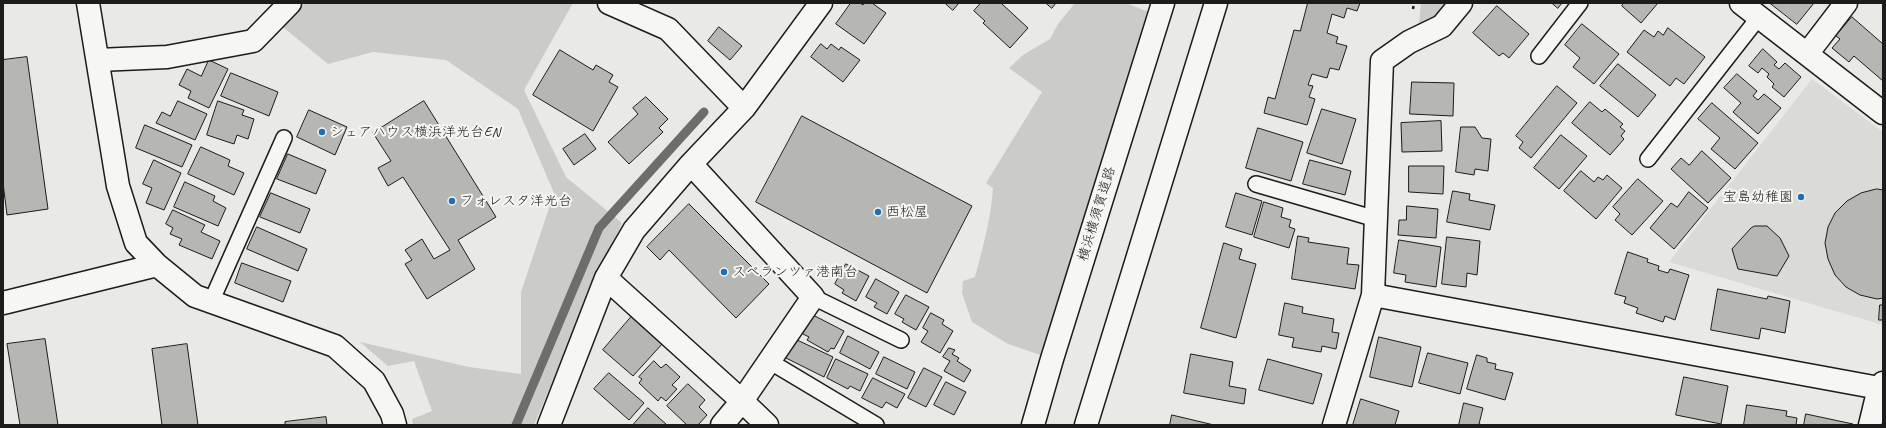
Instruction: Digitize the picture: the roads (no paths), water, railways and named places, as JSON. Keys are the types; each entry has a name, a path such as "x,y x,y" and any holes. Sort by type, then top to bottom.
{"main road":[{"path":"88,3 118,186 136,243 157,265 195,296 335,346 374,381 392,414 395,425"},
{"path":"98,60 167,57 253,41 290,3"},
{"path":"609,3 668,29 744,108"},
{"path":"549,425 606,278 634,230 691,164 744,108 821,3"},
{"name":"横浜横須賀道路","path":"1033,425 1052,359 1163,3"},
{"path":"1086,425 1216,3"},
{"path":"1334,425 1373,295 1382,61 1409,42 1442,26 1461,3"},
{"path":"1741,3 1883,113"},
{"path":"1807,54 1846,3"},
{"path":"691,164 813,297 742,401 722,425"},
{"path":"3,303 157,265"},
{"path":"606,278 767,425"},
{"path":"1373,295 1881,385 1870,425"}],"lane":[{"path":"1539,56 1580,3"},
{"path":"1648,159 1759,17"},
{"path":"210,302 284,138"},
{"path":"1256,184 1376,219"},
{"path":"813,297 901,340"},
{"path":"769,361 876,425"}],"waterway":[{"path":"516,425 599,228 704,112"}],"place":[{"name":"シェアハウス横浜洋光台EN","path":"322,132"},
{"name":"宝島幼稚園","path":"1801,197"},
{"name":"フォレスタ洋光台","path":"452,201"},
{"name":"西松屋","path":"878,212"},
{"name":"スペランツァ港南台","path":"724,272"}]}
